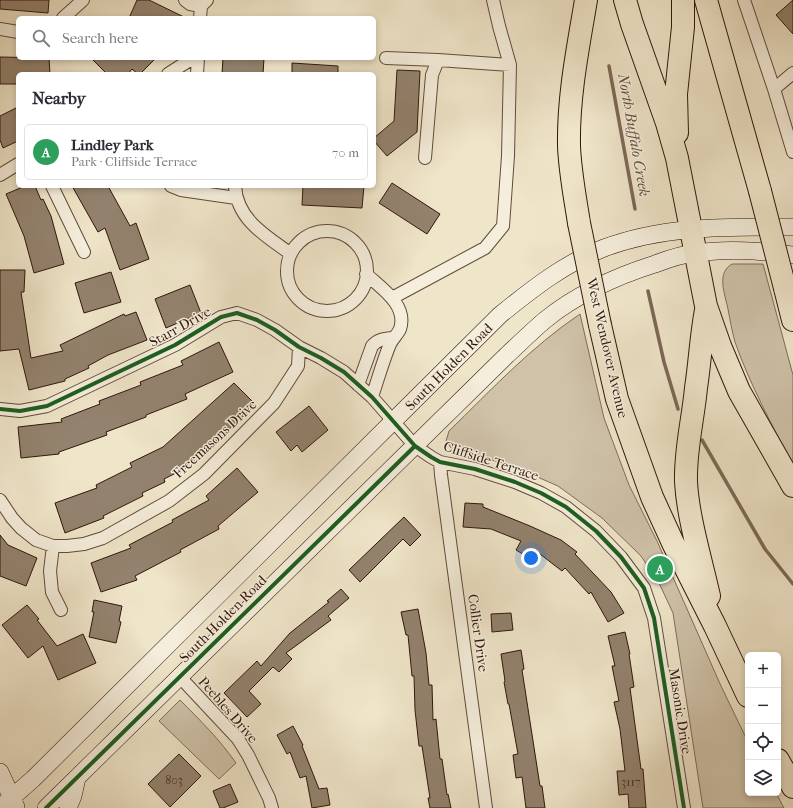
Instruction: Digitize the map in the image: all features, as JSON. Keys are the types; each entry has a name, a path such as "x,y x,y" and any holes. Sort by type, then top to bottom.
{"highway":[{"name":"West Wendover Avenue","path":"586,0 576,56 570,106 569,146 572,180 579,223 600,326 617,399 652,497 745,690"},
{"path":"625,0 667,123 677,158 706,306 720,346 739,391 793,486"},
{"path":"677,158 676,94 683,27 683,0"},
{"path":"706,0 760,191 793,320"},
{"path":"706,306 687,450 686,482 689,506 715,626"},
{"path":"781,765 793,787"}],"main road":[{"name":"South Holden Road","path":"10,805 500,315 522,297 575,262 603,248 627,240 691,229 717,227 793,227"},
{"name":"South Holden Road","path":"46,808 507,355 546,319 616,278 668,259 696,252 739,250 793,254"},
{"path":"0,772 10,805"},
{"path":"68,808 73,796 77,778"}],"street":[{"path":"65,16 83,0"},
{"path":"185,0 190,4 203,8"},
{"path":"392,298 485,248 503,226 508,156 510,65 493,0"},
{"path":"744,0 774,89 793,152"},
{"path":"0,29 16,32"},
{"path":"386,58 510,65"},
{"path":"171,72 190,60"},
{"path":"197,72 198,60"},
{"path":"425,158 432,75 438,60"},
{"path":"774,89 793,72"},
{"path":"0,175 16,165"},
{"path":"53,188 84,252"},
{"path":"176,188 181,190 191,189 235,192 241,208 249,222 291,254"},
{"path":"326,230 340,232 352,240 362,252 366,266 366,274 365,282 360,293 354,301 339,310 329,312 315,310 302,302 292,291 288,277 291,254 299,242 312,233 326,230"},
{"path":"366,274 395,302 400,312 401,323 400,330 392,338 372,397"},
{"name":"Starr Drive","path":"0,409 20,411 47,406 175,345 221,317 237,313 257,320 275,330 299,347 338,368 372,397 393,422"},
{"path":"358,385 372,346 375,342 381,339 392,338"},
{"path":"372,346 387,353"},
{"name":"Freemasons Drive","path":"0,500 21,528 36,540 53,546 67,546 84,544 103,538 169,501 204,474 274,404 298,366 299,347"},
{"name":"Cliffside Terrace","path":"393,422 415,446 440,462 475,469 515,482 541,493 566,507 596,531 621,557 644,588 654,618"},
{"name":"Collier Drive","path":"440,462 486,808"},
{"path":"53,546 50,571 52,592 61,610"},
{"name":"Masonic Drive","path":"654,618 684,808"},
{"name":"Peebles Drive","path":"180,677 238,739 248,755 269,798 272,808"}],"shaded area":[{"path":"732,264 763,264 793,375 793,467 755,390 735,342 723,284 724,273"},
{"path":"580,314 604,418 629,485 657,541 721,686 745,736 745,796 778,796 784,808 703,808 673,613 659,583 641,556 602,518 558,486 510,465 452,449 446,441 449,431 528,355"},
{"path":"180,700 217,738 236,763 219,779 159,721"}],"building":[{"path":"0,0 49,0 48,13 0,9"},
{"path":"137,0 149,0 182,16 130,16"},
{"path":"793,0 793,34 776,15"},
{"path":"0,57 16,57 16,60 49,60 50,72 16,72 16,84 0,84"},
{"path":"93,60 154,60 142,72 136,72 132,69 130,72 105,72"},
{"path":"223,60 264,60 263,72 222,72"},
{"path":"292,63 338,66 338,72 292,72"},
{"path":"397,70 420,71 417,132 387,156 376,143 376,136 394,121"},
{"path":"16,108 16,142 3,148 0,140 0,116"},
{"path":"392,183 440,214 427,234 379,203"},
{"path":"20,188 36,188 51,216 64,264 34,273 24,236 6,194"},
{"path":"73,188 109,188 130,226 136,223 149,259 120,270 105,228 98,232"},
{"path":"303,188 364,188 362,208 302,205"},
{"path":"0,270 25,270 24,292 21,292 31,358 63,351 60,345 124,314 125,316 136,312 147,340 108,355 88,366 89,368 65,379 65,381 29,390 19,349 0,351"},
{"path":"111,272 121,302 84,313 75,283"},
{"path":"190,285 201,313 166,328 155,299"},
{"path":"219,342 233,372 185,394 187,399 146,415 146,417 106,432 107,435 59,452 59,454 21,458 18,427 62,422 61,419 100,404 99,401 141,385 140,382 183,365 181,361"},
{"path":"234,383 256,405 186,468 164,479 165,482 142,493 143,496 103,516 104,518 65,533 55,503 97,488 96,485 132,467 130,463 163,447"},
{"path":"309,406 328,430 302,452 297,445 291,451 276,432"},
{"path":"237,468 258,492 218,526 219,529 180,550 181,552 135,576 137,580 101,592 91,563 131,548 129,545 173,522 172,520 209,500 206,496"},
{"path":"465,503 483,504 483,507 561,540 577,552 575,554 611,592 624,613 608,622 591,592 589,594 565,568 562,571 536,551 531,559 516,550 521,541 491,529 463,527"},
{"path":"404,517 421,535 410,546 403,539 360,582 349,570"},
{"path":"0,535 8,545 37,558 26,586 0,576"},
{"path":"341,589 349,598 328,616 331,620 286,653 292,659 279,672 273,667 249,691 261,704 247,717 224,693 257,661 261,666 290,633 329,602 327,601"},
{"path":"94,600 122,606 119,621 121,622 116,643 89,637 94,612 92,612"},
{"path":"27,605 39,619 37,620 57,646 83,634 96,663 58,680 43,646 28,658 2,625"},
{"path":"418,609 426,653 429,685 432,685 433,720 436,719 440,759 442,759 447,795 448,794 451,808 430,808 428,798 430,798 422,746 419,746 415,710 414,676 412,676 408,635 406,635 401,612"},
{"path":"511,613 513,630 492,632 491,614"},
{"path":"625,632 630,654 634,687 630,688 641,769 643,769 646,808 629,808 628,794 619,795 617,771 625,771 620,729 614,702 619,701 612,666 615,666 608,636"},
{"path":"521,650 524,669 522,670 540,786 542,786 545,808 526,808 522,777 516,778 513,755 518,754 504,682 501,654"},
{"path":"293,726 303,745 302,746 319,789 327,788 330,805 312,808 306,776 300,778 290,752 287,754 277,735"},
{"path":"179,754 201,776 170,807 148,784"},
{"path":"230,784 238,802 220,808 213,791"}],"waterway":[{"name":"North Buffalo Creek","path":"609,66 635,209"},
{"name":"North Buffalo Creek","path":"648,291 664,362 678,409"},
{"name":"North Buffalo Creek","path":"702,440 765,549 793,584"}],"cycle path":[{"path":"0,409 20,411 47,406 175,345 221,317 237,313 257,320 275,330 299,347 344,372 372,397 415,446 431,457 440,462 475,469 515,482 541,493 566,507 596,531 621,557 644,588 654,618 684,808"},
{"path":"46,808 415,446"}],"place":[{"name":"Lindley Park","path":"660,569"}]}
